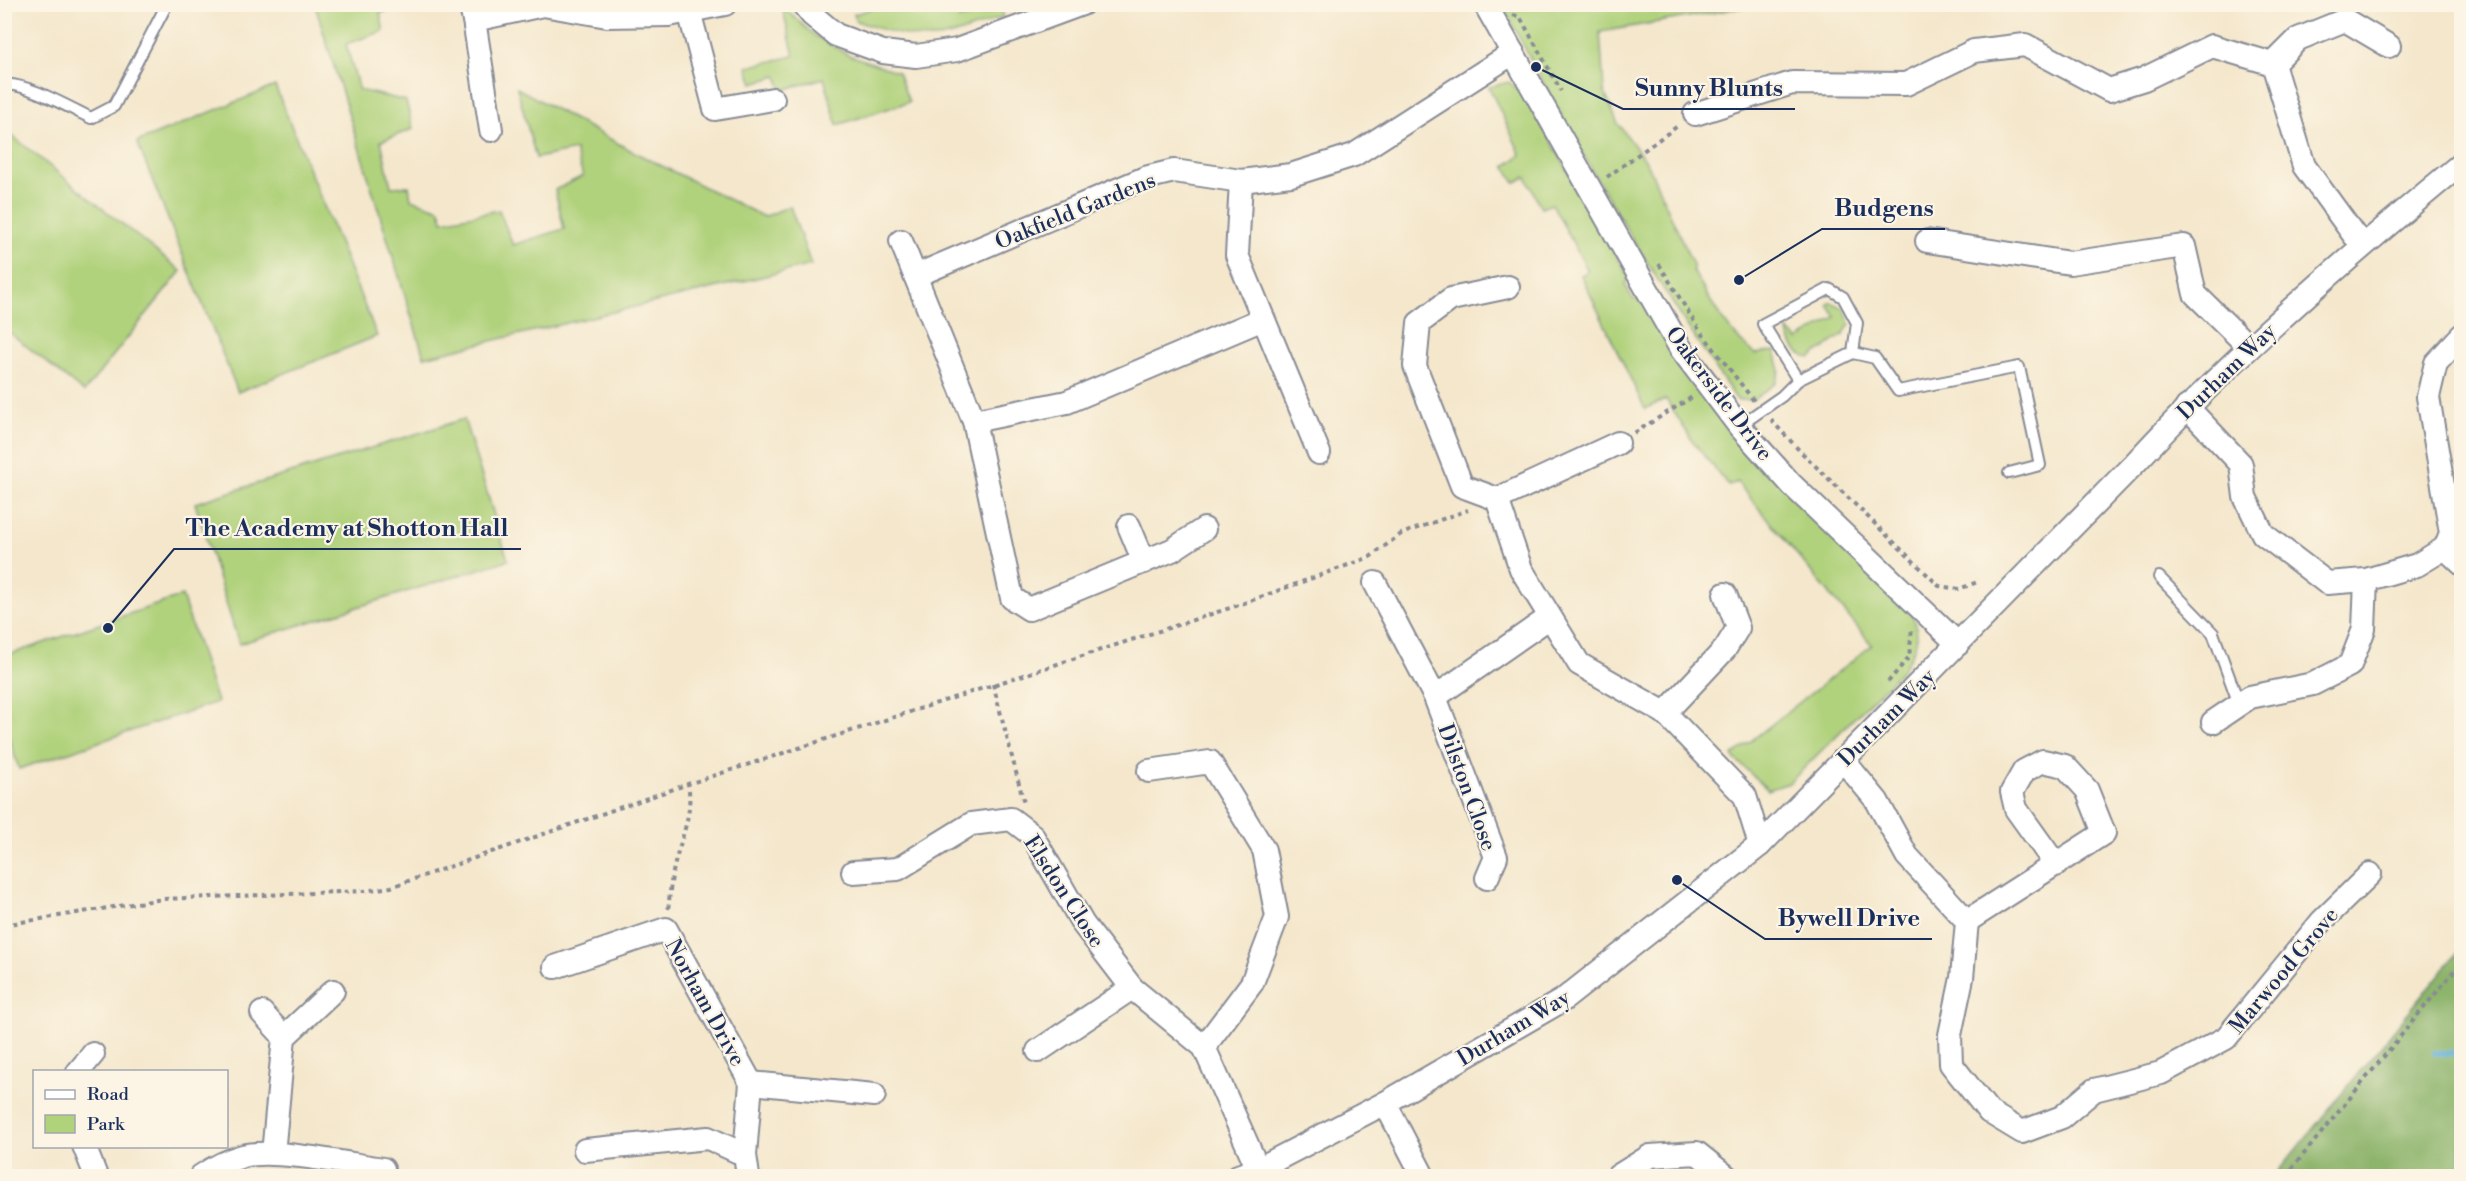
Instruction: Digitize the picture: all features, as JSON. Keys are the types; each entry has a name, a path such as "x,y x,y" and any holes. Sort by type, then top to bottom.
{"street":[{"path":"491,130 472,12 543,6 669,15 725,4"},
{"path":"802,4 836,35 883,52 916,56 957,50 1082,4"},
{"name":"Oakerside Drive","path":"1486,6 1681,350 1739,426 1792,484 1958,644"},
{"path":"689,11 716,109 773,99"},
{"path":"2273,64 2298,39 2345,20 2389,46"},
{"path":"1695,114 1792,83 1906,84 1974,51 2025,45 2109,90 2144,79 2212,46 2273,64"},
{"name":"Oakfield Gardens","path":"915,276 1145,178 1174,171 1241,181 1291,175 1354,156 1513,52"},
{"path":"2273,64 2304,166 2354,234 2364,244"},
{"name":"Durham Way","path":"1248,1173 1385,1103 1563,1000 1760,845 2135,463 2187,406 2364,244 2462,163"},
{"path":"1241,181 1237,255 1319,453"},
{"path":"901,241 974,421 1012,598 1029,609 1172,550 1204,529"},
{"path":"1927,241 2070,263 2184,246 2194,294 2249,347"},
{"path":"1508,287 1451,299 1419,323 1415,366 1462,486 1497,499 1618,443"},
{"path":"974,421 1067,402 1263,319"},
{"path":"2187,406 2241,464 2245,497 2264,534 2327,583 2366,580 2417,565 2445,548 2451,533 2428,397 2436,363 2462,335"},
{"path":"1497,499 1521,569 1579,664 1665,713 1745,796 1760,845"},
{"path":"1130,526 1144,562"},
{"path":"2445,548 2462,564"},
{"path":"2213,722 2250,697 2313,684 2350,665 2364,629 2366,580"},
{"name":"Dilston Close","path":"1375,583 1435,697 1496,857 1487,878"},
{"path":"1665,713 1725,649 1738,628 1725,594"},
{"name":"Dilston Close","path":"1435,697 1550,617"},
{"path":"1844,760 1877,801 1907,856 1967,921 2056,865 2104,833 2087,790 2065,766 2043,761 2024,771 2012,792 2016,809 2056,865"},
{"path":"1149,771 1210,762 1264,850 1277,916 1252,983 1204,1047"},
{"name":"Elsdon Close","path":"853,872 898,869 971,824 1011,819 1021,826 1032,836 1083,924 1131,988 1204,1047 1248,1173"},
{"name":"Marwood Grove","path":"1967,921 1962,978 1950,1035 1951,1064 1989,1112 2022,1132 2062,1117 2094,1090 2161,1073 2226,1038 2322,921 2370,874"},
{"name":"Norham Drive","path":"555,967 666,929 751,1083 746,1166"},
{"path":"1038,1051 1131,988"},
{"path":"273,1154 284,1037 333,991"},
{"path":"262,1013 284,1037"},
{"name":"Norham Drive","path":"751,1083 874,1095"},
{"path":"1385,1103 1423,1176"},
{"name":"Norham Drive","path":"585,1150 708,1138 746,1166"},
{"path":"85,1148 96,1176"},
{"path":"1617,1176 1650,1156 1696,1153 1726,1176"},
{"path":"201,1176 211,1169 244,1156 273,1154 383,1169"}],"lane":[{"path":"4,85 11,83 91,117 114,105 166,4"},
{"path":"1798,380 1763,324 1829,289 1843,297 1857,323 1853,353"},
{"path":"1739,426 1782,396 1798,380 1853,353 1875,358 1899,391 2019,367 2040,465 2009,473"},
{"path":"2159,576 2213,633 2239,704"}],"path":[{"path":"1486,6 1520,16 1564,96"},
{"path":"1589,190 1695,114"},
{"path":"1602,166 1613,186"},
{"path":"1659,263 1698,328 1757,405"},
{"path":"1618,443 1709,387"},
{"path":"1770,419 1800,452 1940,586 1959,589 1980,581"},
{"path":"4,925 162,898 364,891 391,886 688,784 1247,602 1370,557 1401,534 1497,499"},
{"path":"993,684 1026,809 1021,826"},
{"path":"666,929 673,872 689,816 691,800 688,784"},
{"path":"2286,1176 2462,961"}],"green space":[{"path":"315,5 396,5 397,9 380,13 384,31 346,44 359,90 406,101 413,129 381,141 391,187 409,186 411,199 440,209 443,221 499,210 513,245 564,229 555,190 583,176 575,150 536,158 517,88 630,150 764,217 790,206 811,265 424,357"},
{"path":"885,5 955,5 959,19 1002,9 1003,17 944,37 923,38 876,28 856,21 854,14"},
{"path":"1502,5 1758,5 1600,32 1604,91 1617,122 1647,163 1693,265 1693,271 1720,316 1745,345 1755,354 1775,351 1780,371 1776,383 1753,400 1737,400 1673,304 1584,157"},
{"path":"782,6 814,35 849,55 898,72 909,102 837,125 824,78 782,90 777,76 753,83 747,67 794,56"},
{"path":"1509,82 1526,97 1629,278 1625,284 1633,299 1642,300 1908,608 1913,617 1917,640 1902,670 1789,783 1768,790 1732,756 1872,645 1737,482 1729,486 1691,439 1666,399 1645,409 1581,275 1588,271 1552,204 1541,208 1526,177 1515,183 1505,166 1521,155 1489,87"},
{"path":"275,86 377,336 238,392 137,142"},
{"path":"6,131 181,271 84,392 5,329"},
{"path":"1831,302 1844,308 1850,324 1843,335 1810,358 1800,354 1792,344 1787,329 1798,340 1836,317 1828,305"},
{"path":"464,419 508,560 239,644 195,503"},
{"path":"182,596 217,702 19,769 5,726 5,656"},
{"path":"2461,948 2461,1176 2274,1176"}],"waterway":[{"path":"2434,1053 2462,1053"}],"place":[{"name":"Sunny Blunts","path":"1536,67"},
{"name":"Budgens","path":"1739,280"},
{"name":"The Academy at Shotton Hall","path":"108,628"},
{"name":"Bywell Drive","path":"1677,880"}]}
